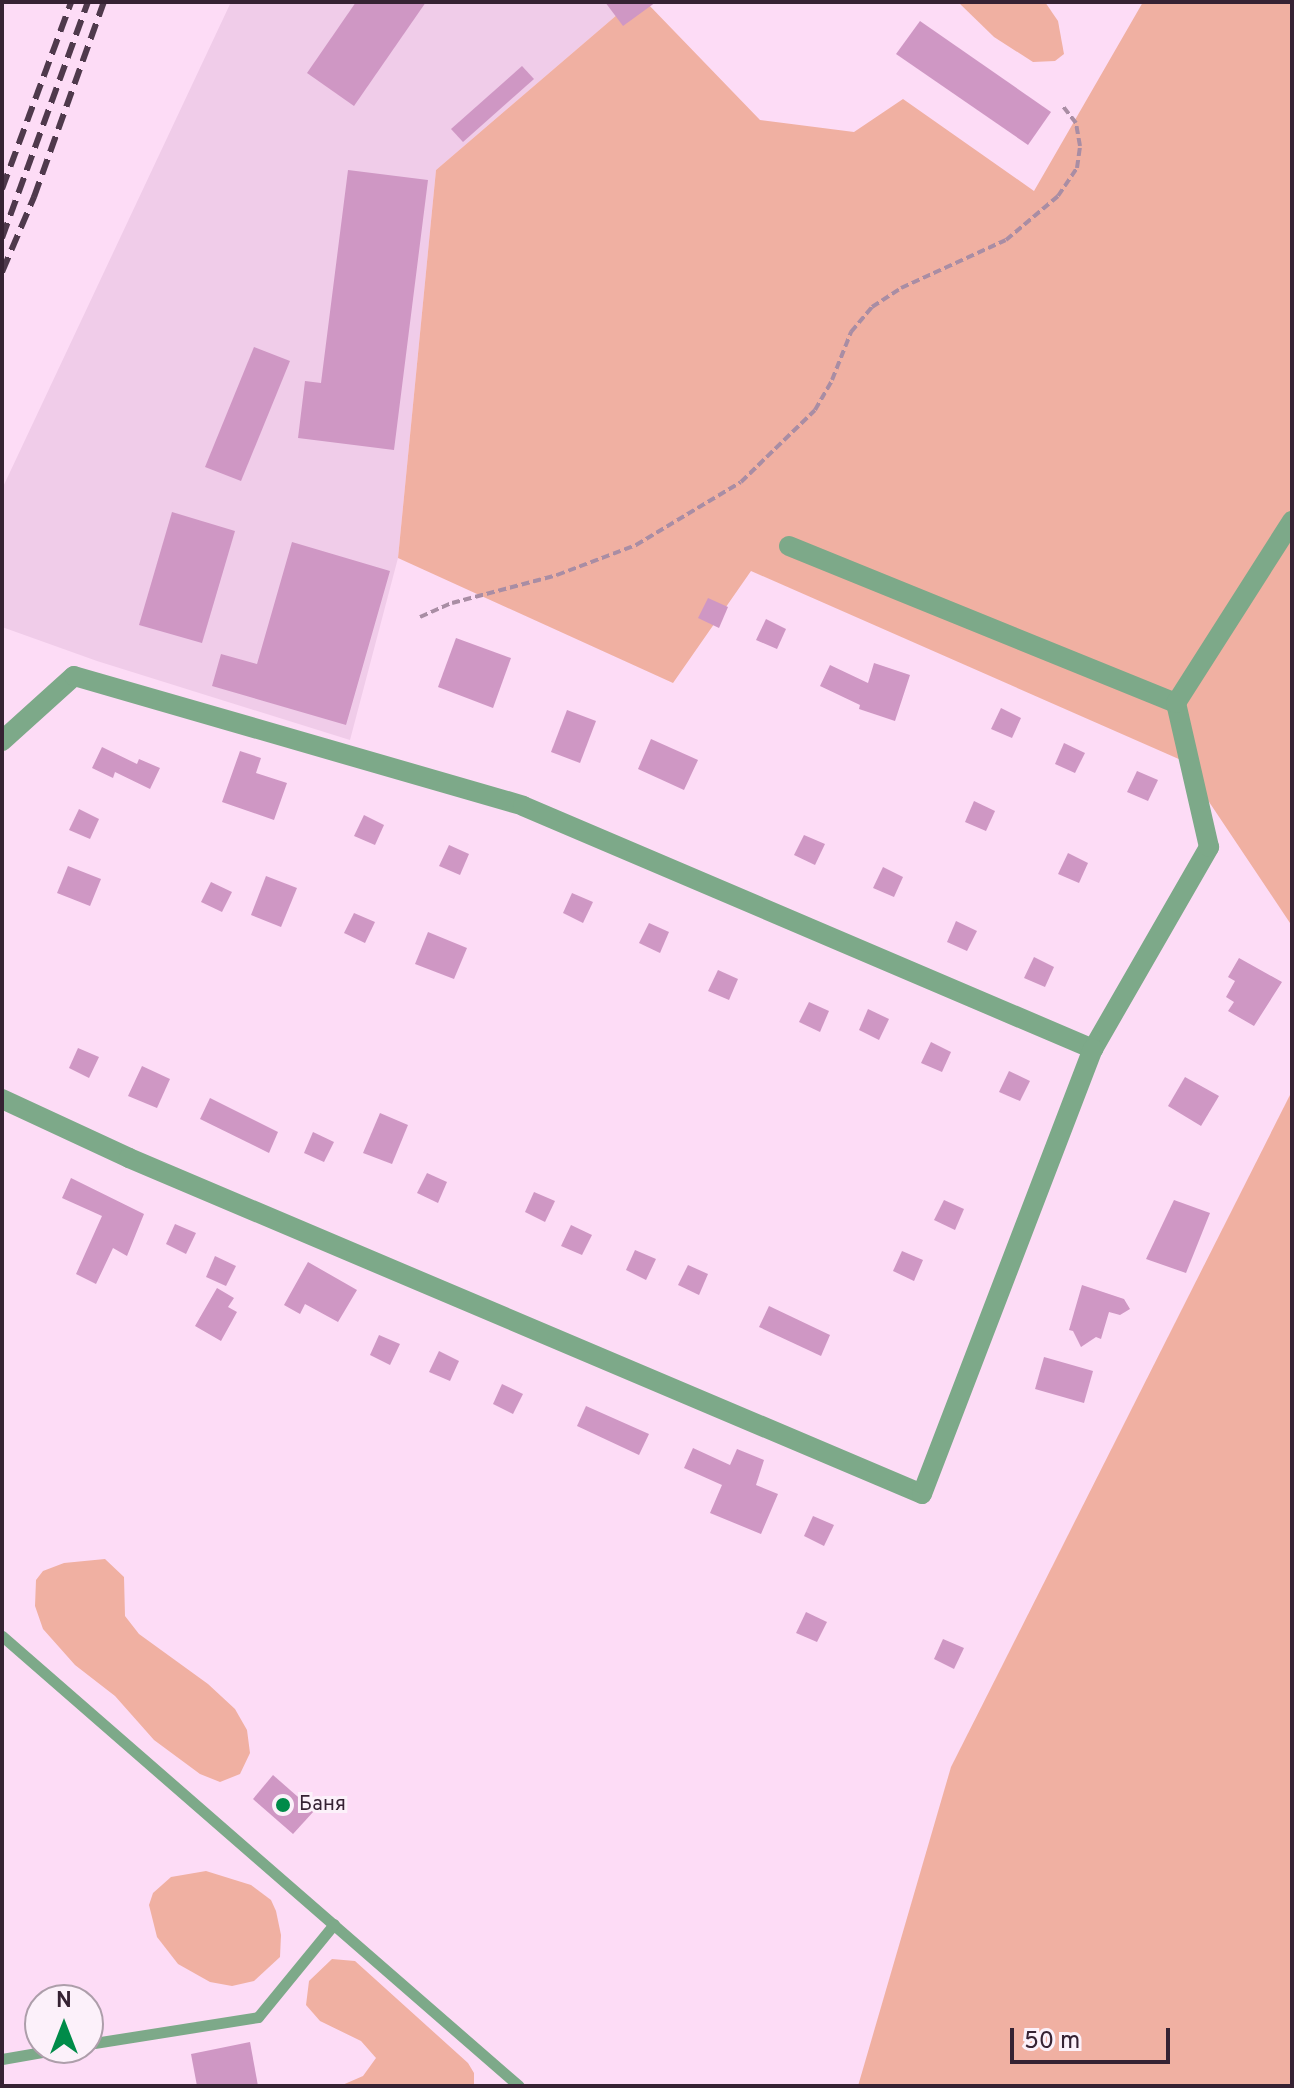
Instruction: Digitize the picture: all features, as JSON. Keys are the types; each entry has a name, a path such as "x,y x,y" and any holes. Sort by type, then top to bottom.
{"street":[{"path":"2,1099 129,1158 922,1494 1093,1049 1209,847 1176,703 1292,521"},
{"path":"789,546 1176,703"},
{"path":"2,741 74,676 89,680 523,806 1093,1049"}],"lane":[{"path":"2,1636 519,2086"},
{"path":"104,2041 258,2017 334,1924"},
{"path":"2,2059 24,2055"}],"path":[{"path":"420,617 452,603 557,575 636,545 741,482 815,410 832,380 851,332 872,307 901,288 1006,240 1058,196 1077,168 1080,146 1076,123 1062,105"}],"shaded area":[{"path":"231,2 632,2 436,170 398,558 350,740 97,661 2,627 2,489"},
{"path":"632,2 646,2 760,120 854,132 903,99 1034,191 1143,2 1292,2 1292,926 1181,760 751,571 673,683 398,558 436,170"},
{"path":"958,2 1045,2 1058,21 1064,54 1055,61 1033,62 994,37"},
{"path":"1292,1091 1292,2086 858,2086 951,1767"},
{"path":"105,1559 124,1577 125,1616 139,1634 208,1684 235,1709 247,1730 250,1753 240,1774 220,1782 200,1774 154,1740 115,1696 75,1665 43,1629 35,1606 36,1580 43,1571 64,1563"},
{"path":"206,1871 251,1885 271,1900 276,1911 281,1935 280,1957 254,1981 232,1986 210,1982 178,1964 157,1937 149,1905 153,1893 171,1877"},
{"path":"332,1959 355,1961 468,2063 474,2073 474,2086 340,2086 363,2076 376,2058 361,2041 320,2021 306,2005 309,1981"}],"building":[{"path":"356,2 426,2 354,106 307,73"},
{"path":"605,2 656,2 623,26"},
{"path":"920,21 1051,112 1028,145 896,54"},
{"path":"522,66 534,79 463,142 451,129"},
{"path":"348,170 428,180 394,450 298,438 305,381 321,383"},
{"path":"254,347 290,361 241,481 205,467"},
{"path":"172,512 235,531 202,643 139,625"},
{"path":"292,542 390,571 346,725 212,686 221,654 257,664"},
{"path":"708,598 728,607 719,628 698,618"},
{"path":"766,619 786,629 777,649 756,640"},
{"path":"456,638 511,658 493,708 438,687"},
{"path":"874,663 910,675 895,721 859,709 860,705 820,686 830,665 868,683"},
{"path":"1001,708 1021,718 1012,738 991,729"},
{"path":"567,710 596,721 580,763 551,752"},
{"path":"651,739 698,760 684,790 638,769"},
{"path":"1064,743 1085,753 1075,773 1055,764"},
{"path":"102,747 137,764 139,759 160,768 150,789 115,772 113,778 92,768"},
{"path":"240,751 261,758 256,773 287,783 274,820 222,802"},
{"path":"1137,771 1158,780 1148,801 1127,792"},
{"path":"974,801 995,811 986,831 965,822"},
{"path":"79,809 99,819 90,839 69,830"},
{"path":"364,815 384,825 375,845 354,836"},
{"path":"804,835 825,844 815,865 794,855"},
{"path":"449,845 469,854 460,875 439,866"},
{"path":"1068,853 1088,863 1079,883 1058,874"},
{"path":"68,866 101,879 90,906 57,893"},
{"path":"883,867 903,877 894,897 873,888"},
{"path":"266,876 297,888 281,927 251,915"},
{"path":"211,882 232,892 222,912 201,902"},
{"path":"572,893 593,902 583,923 563,913"},
{"path":"354,913 375,922 365,943 344,933"},
{"path":"956,921 977,931 967,951 947,942"},
{"path":"649,923 669,932 660,953 639,943"},
{"path":"428,932 467,948 454,979 415,964"},
{"path":"1034,957 1054,967 1045,987 1024,978"},
{"path":"1239,958 1282,982 1254,1026 1228,1011 1234,1002 1226,997 1235,981 1228,977"},
{"path":"718,970 738,979 729,1000 708,991"},
{"path":"809,1002 829,1011 820,1032 799,1022"},
{"path":"868,1009 889,1019 879,1040 859,1030"},
{"path":"931,1042 951,1052 942,1072 921,1063"},
{"path":"78,1048 99,1057 89,1078 69,1068"},
{"path":"142,1066 170,1079 157,1108 128,1096"},
{"path":"1009,1071 1030,1081 1020,1101 999,1092"},
{"path":"1185,1077 1219,1096 1201,1126 1168,1106"},
{"path":"210,1098 278,1132 269,1153 200,1119"},
{"path":"380,1113 408,1125 392,1164 363,1153"},
{"path":"313,1132 334,1142 324,1162 304,1153"},
{"path":"427,1173 447,1182 438,1203 417,1193"},
{"path":"71,1178 144,1214 127,1256 113,1248 96,1284 76,1274 102,1216 62,1198"},
{"path":"534,1192 555,1201 545,1222 525,1212"},
{"path":"944,1200 964,1209 955,1230 934,1220"},
{"path":"1174,1200 1210,1213 1186,1273 1146,1259"},
{"path":"175,1224 196,1233 186,1254 166,1244"},
{"path":"571,1225 592,1235 582,1255 561,1246"},
{"path":"635,1250 656,1259 646,1280 626,1270"},
{"path":"902,1251 923,1260 914,1281 893,1271"},
{"path":"215,1256 236,1266 226,1286 206,1277"},
{"path":"308,1262 357,1290 338,1322 305,1304 300,1314 284,1305"},
{"path":"688,1265 708,1274 699,1295 678,1285"},
{"path":"1082,1285 1124,1299 1130,1309 1120,1315 1109,1312 1101,1339 1096,1337 1081,1347 1073,1331 1069,1330"},
{"path":"217,1288 234,1298 228,1307 237,1312 221,1341 195,1326"},
{"path":"769,1306 830,1335 821,1356 759,1327"},
{"path":"379,1335 400,1344 390,1365 370,1355"},
{"path":"439,1351 459,1361 450,1381 429,1372"},
{"path":"1044,1357 1093,1371 1084,1403 1035,1389"},
{"path":"502,1384 523,1394 513,1414 493,1404"},
{"path":"586,1406 649,1434 639,1455 577,1426"},
{"path":"693,1448 730,1465 737,1449 764,1460 756,1485 778,1494 761,1534 710,1513 722,1485 684,1468"},
{"path":"813,1516 834,1525 824,1546 804,1536"},
{"path":"806,1612 827,1622 817,1642 796,1633"},
{"path":"943,1639 964,1648 954,1669 934,1659"},
{"name":"Баня","path":"273,1775 314,1811 293,1834 253,1799"},
{"path":"250,2042 258,2086 197,2086 191,2054"}],"railway":[{"path":"2,189 71,2"},
{"path":"2,238 88,2"},
{"path":"2,272 34,197 104,2"}],"place":[{"name":"Баня","path":"283,1805"}]}
